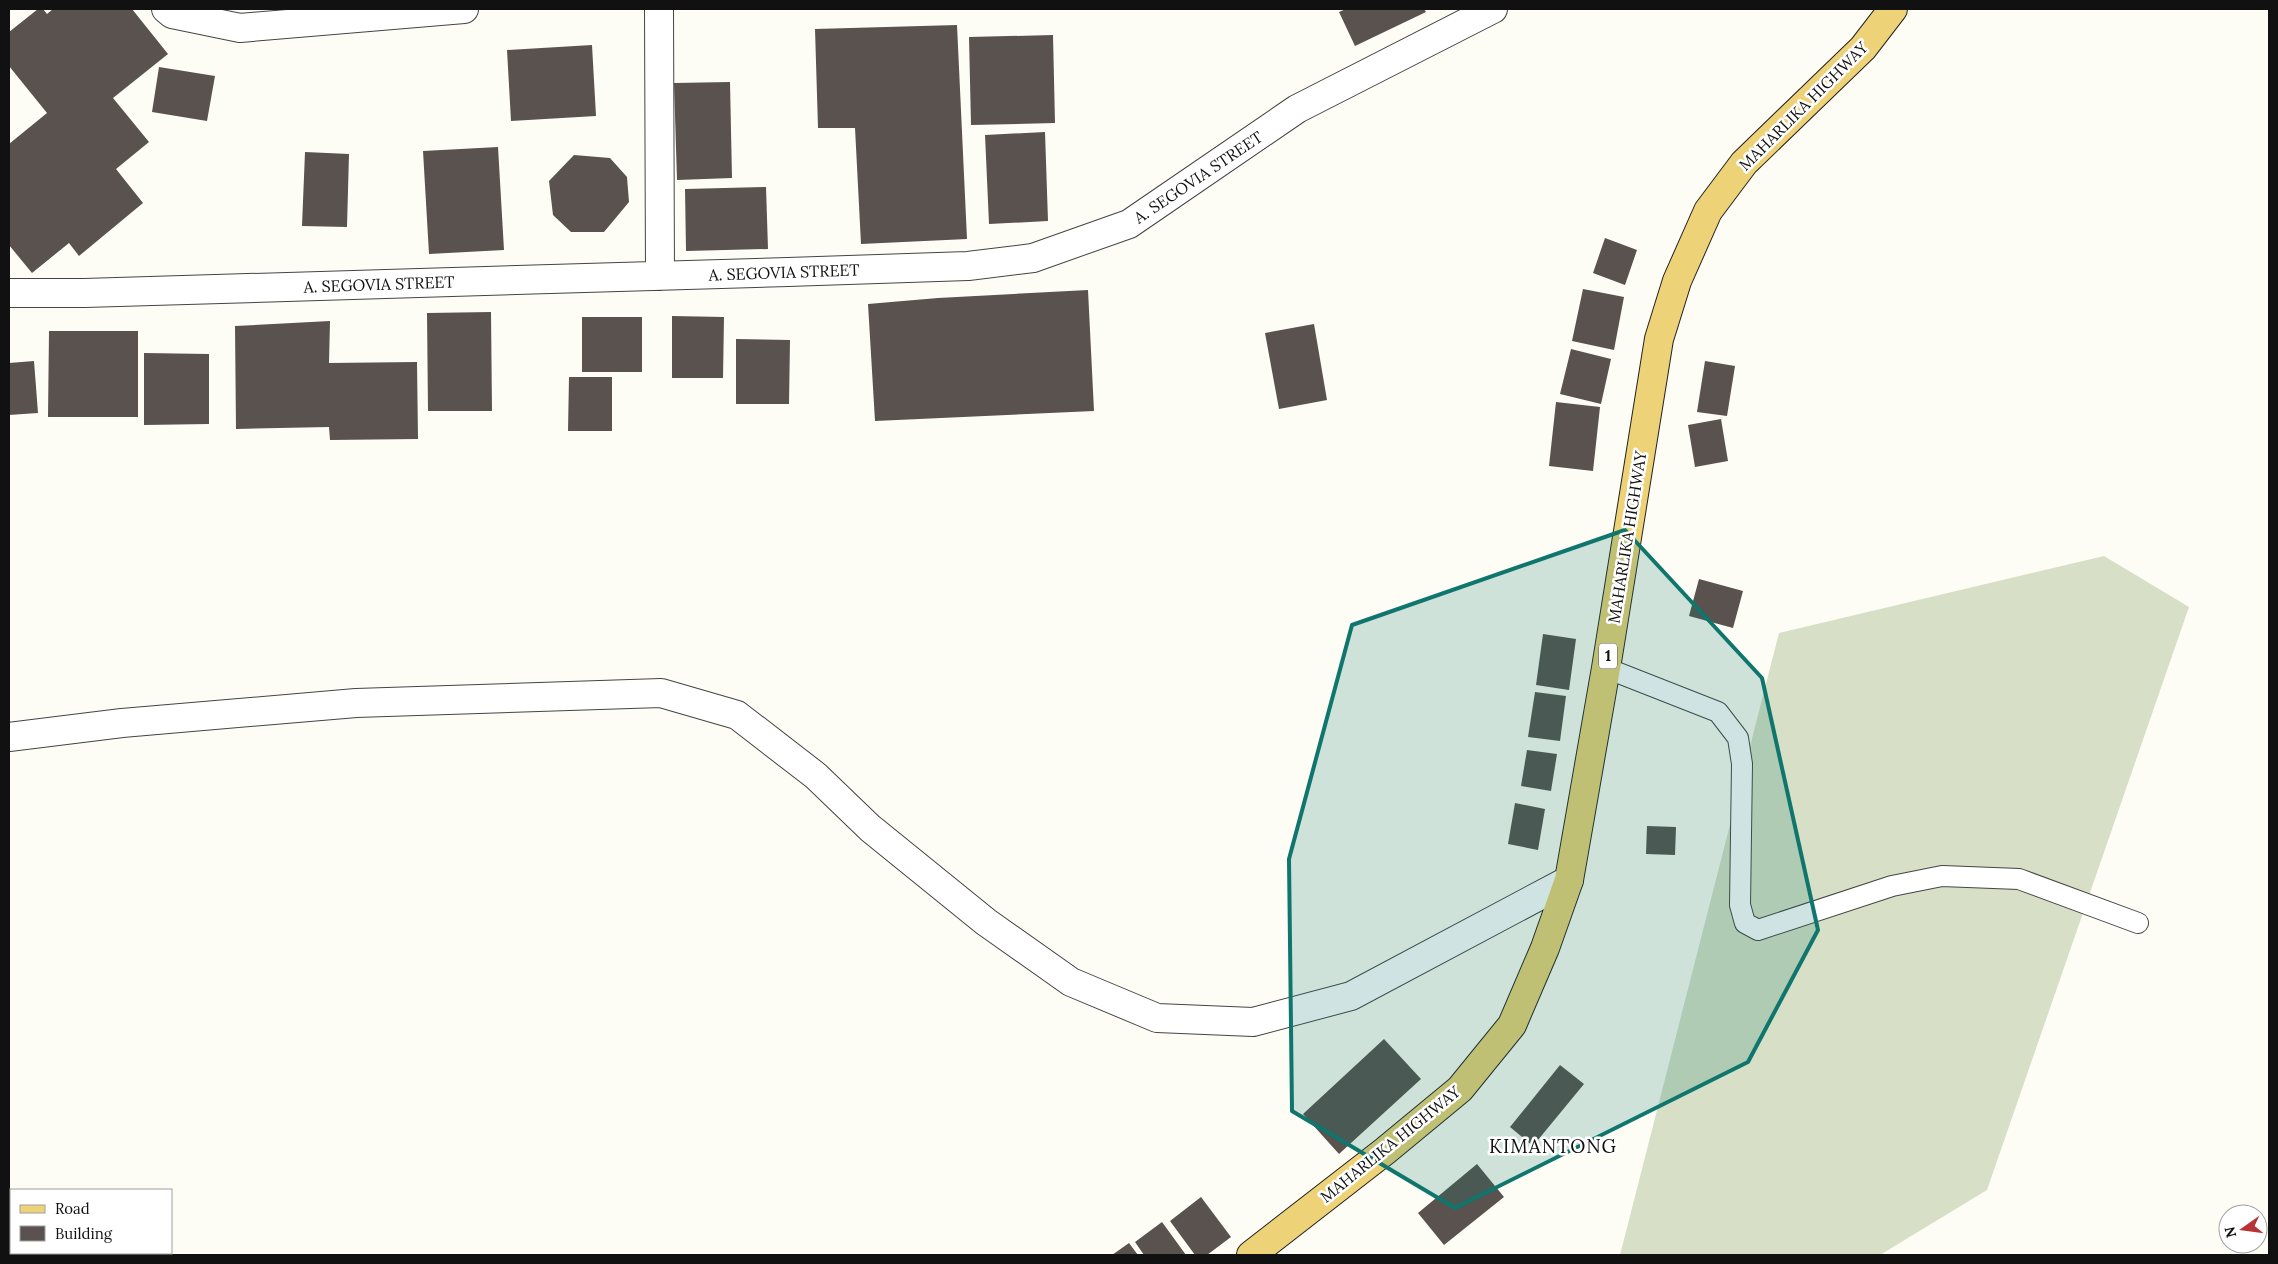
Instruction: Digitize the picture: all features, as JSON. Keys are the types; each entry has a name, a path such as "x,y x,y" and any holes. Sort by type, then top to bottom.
{"main road":[{"name":"MAHARLIKA HIGHWAY","path":"1251,1255 1385,1151 1460,1089 1512,1025 1545,948 1569,880 1606,668 1659,339 1677,281 1708,211 1744,163 1863,48 1893,9"}],"street":[{"path":"166,9 172,14 240,28 464,9"},
{"path":"659,9 660,276"},
{"name":"A. SEGOVIA STREET","path":"9,293 104,293 968,266 1033,258 1129,224 1298,109 1493,9"},
{"path":"9,737 122,723 356,703 661,693 737,715 816,776 870,828 986,922 1071,982 1157,1018 1253,1022 1351,996 1569,880"}],"lane":[{"path":"1606,668 1718,712 1738,738 1742,764 1740,905 1745,923 1758,930 1892,886 1942,876 2019,879 2138,924"}],"highlighted area":[{"path":"1625,530 1762,678 1818,930 1748,1062 1455,1208 1292,1111 1289,859 1352,625"}],"green space":[{"path":"2104,556 2189,607 1987,1190 1880,1255 1620,1255 1779,633"}],"building":[{"path":"38,9 43,9 47,14 53,9 132,9 168,54 113,98 149,142 116,169 143,203 79,256 69,243 32,273 9,245 9,144 47,113 9,66 9,32"},
{"path":"1346,9 1424,9 1426,12 1355,46 1339,12"},
{"path":"957,25 967,239 861,244 855,128 818,128 815,29"},
{"path":"1053,35 1055,123 971,125 969,37"},
{"path":"592,45 596,116 511,121 507,50"},
{"path":"159,67 215,76 207,121 152,112"},
{"path":"730,82 732,178 677,180 674,83"},
{"path":"1045,132 1048,221 989,224 985,135"},
{"path":"498,147 504,250 429,254 423,151"},
{"path":"305,152 349,154 347,227 302,226"},
{"path":"574,155 610,158 627,177 629,202 604,232 571,232 553,215 549,181"},
{"path":"766,187 768,249 686,251 685,189"},
{"path":"1605,238 1637,250 1625,285 1593,273"},
{"path":"1583,289 1624,297 1614,350 1572,341"},
{"path":"1088,290 1094,411 875,421 868,304 938,298"},
{"path":"491,312 492,411 428,411 427,313"},
{"path":"672,316 724,317 723,378 672,378"},
{"path":"582,317 642,317 642,372 582,372"},
{"path":"330,321 329,363 417,362 418,439 330,440 329,427 236,429 235,326"},
{"path":"1314,324 1327,400 1279,409 1265,333"},
{"path":"49,331 138,331 138,417 48,417"},
{"path":"736,339 790,340 789,404 736,404"},
{"path":"1571,349 1611,359 1601,404 1560,394"},
{"path":"144,353 209,354 209,424 144,425"},
{"path":"34,361 38,413 9,415 9,363"},
{"path":"1705,361 1735,366 1727,416 1697,412"},
{"path":"569,377 612,377 612,431 568,431"},
{"path":"1556,402 1600,407 1593,471 1549,466"},
{"path":"1721,419 1728,461 1695,467 1688,425"},
{"path":"1699,579 1743,591 1733,628 1689,616"},
{"path":"1543,634 1576,639 1569,690 1536,685"},
{"path":"1535,692 1566,696 1560,741 1528,737"},
{"path":"1527,750 1557,754 1551,791 1521,786"},
{"path":"1515,803 1545,809 1538,850 1508,844"},
{"path":"1647,826 1676,827 1675,855 1646,854"},
{"path":"1384,1039 1421,1079 1339,1154 1303,1114"},
{"path":"1560,1065 1584,1084 1533,1146 1510,1127"},
{"path":"1477,1164 1504,1197 1444,1245 1418,1213"},
{"path":"1201,1197 1231,1237 1207,1255 1195,1255 1170,1221"},
{"path":"1162,1222 1186,1255 1144,1255 1135,1242"},
{"path":"1129,1243 1138,1255 1112,1255"}],"district":[{"name":"KIMANTONG","path":"1553,1146"}]}
